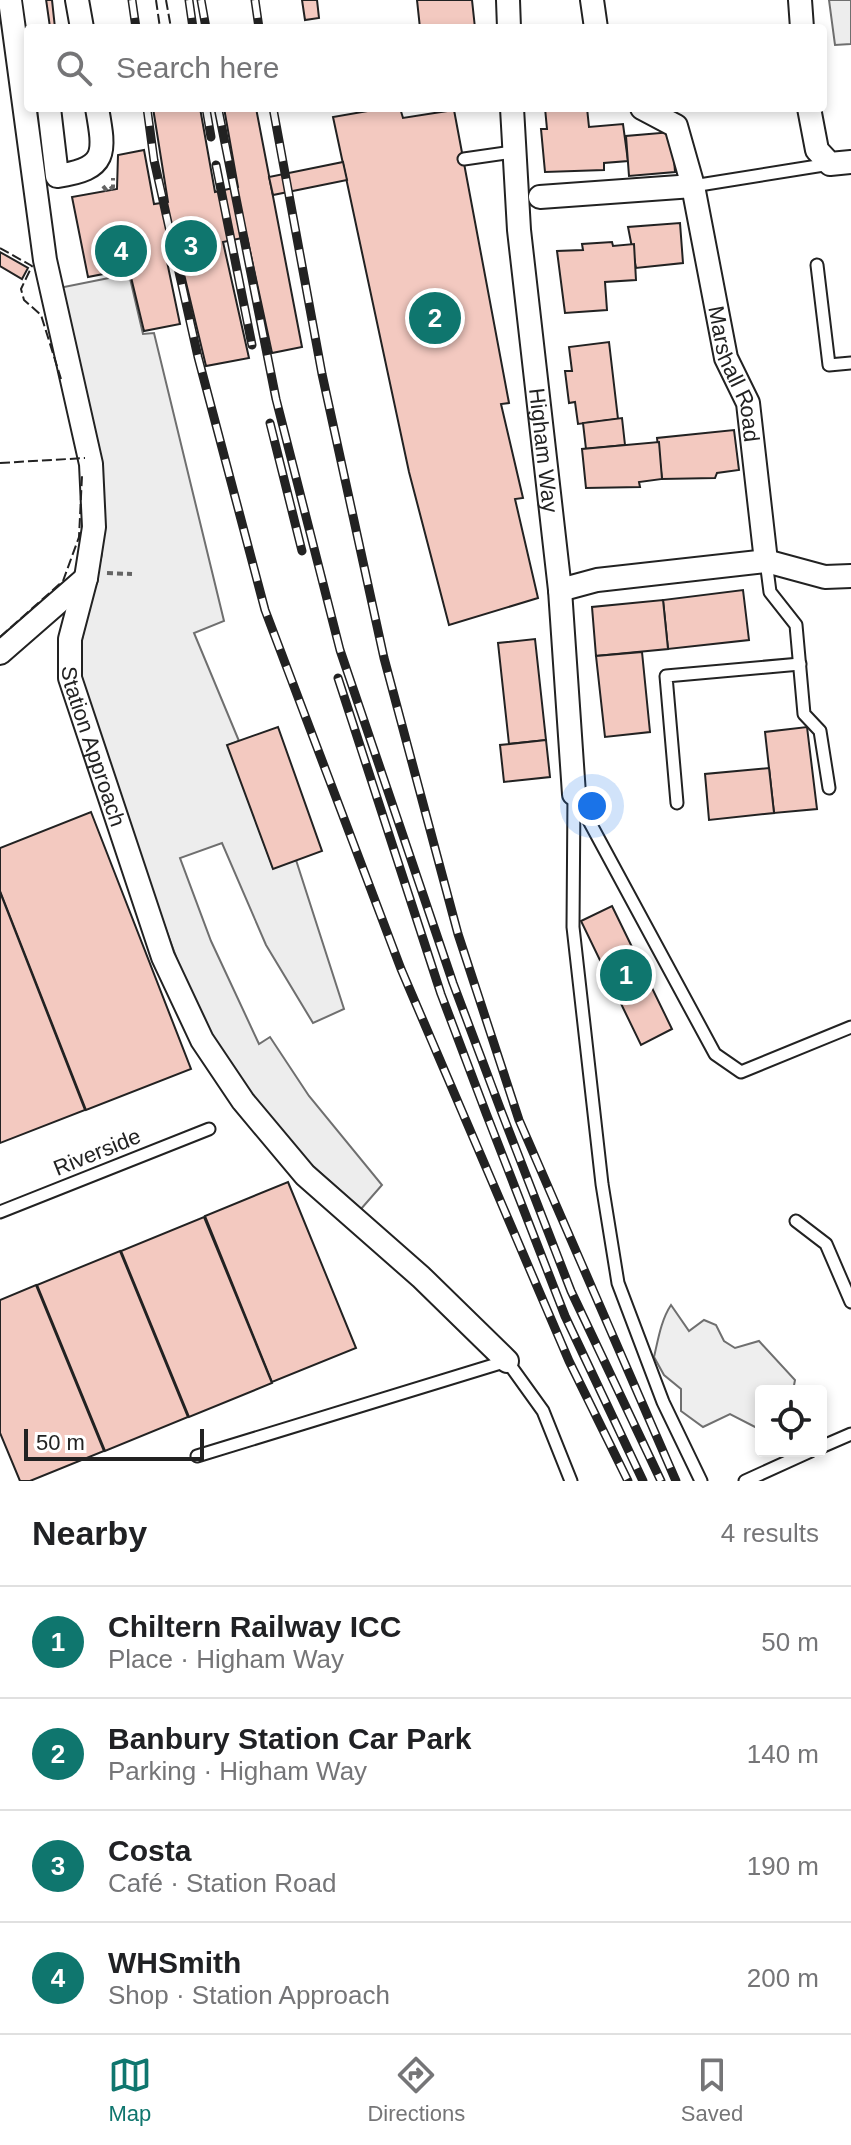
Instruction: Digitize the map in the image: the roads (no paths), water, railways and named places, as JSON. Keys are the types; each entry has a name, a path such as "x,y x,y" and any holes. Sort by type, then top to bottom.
{"street":[{"path":"34,0 37,24"},
{"path":"77,0 81,24"},
{"path":"508,0 509,24"},
{"path":"592,0 595,24"},
{"path":"800,0 802,24"},
{"name":"Station Approach","path":"11,10 24,106"},
{"name":"Station Approach","path":"25,112 45,260 91,464 94,527 86,578 70,639 68,660 72,689 163,957 195,1027 243,1101 305,1175 421,1277 507,1361"},
{"path":"49,112 57,176 84,172 97,160 102,136 98,112"},
{"name":"Higham Way","path":"512,112 520,245 560,590 574,794"},
{"name":"Marshall Road","path":"650,112 676,126 693,186 730,386 748,403 766,561"},
{"path":"810,112 817,150 841,163"},
{"path":"540,197 693,186"},
{"path":"560,590 597,580 766,561 825,577 851,576"},
{"path":"0,653 86,578"}],"lane":[{"path":"0,40 11,10"},
{"path":"464,159 513,152"},
{"path":"693,186 841,163"},
{"path":"817,265 829,365 851,363"},
{"name":"Marshall Road","path":"766,561 770,592 796,625 804,714 820,731 829,788"},
{"path":"677,803 666,676 800,664"},
{"path":"574,794 715,1054 741,1072 851,1027"},
{"path":"574,794 573,927 602,1184 618,1283 663,1402 701,1481"},
{"name":"Riverside","path":"0,1212 209,1129"},
{"path":"796,1221 826,1244 851,1302"},
{"path":"197,1456 507,1361 543,1411 571,1481"},
{"path":"827,1444 851,1434"},
{"path":"745,1481 798,1457"}],"railway":[{"path":"132,0 135,24"},
{"path":"189,0 192,24"},
{"path":"201,0 205,24"},
{"path":"255,0 258,24"},
{"path":"148,112 154,160 198,357 265,610 401,969 569,1361 628,1481"},
{"path":"207,112 211,137"},
{"path":"219,112 276,399 340,650 453,983 500,1108 571,1291 661,1481"},
{"path":"274,112 322,374 384,658 458,934 519,1120 676,1481"},
{"path":"216,165 252,345"},
{"path":"270,423 302,551"},
{"path":"338,678 441,994 486,1113 565,1316 643,1481"}],"place":[{"name":"Costa","path":"191,246"},
{"name":"WHSmith","path":"121,251"},
{"name":"Banbury Station Car Park","path":"435,318"},
{"name":"Chiltern Railway ICC","path":"626,975"}]}
